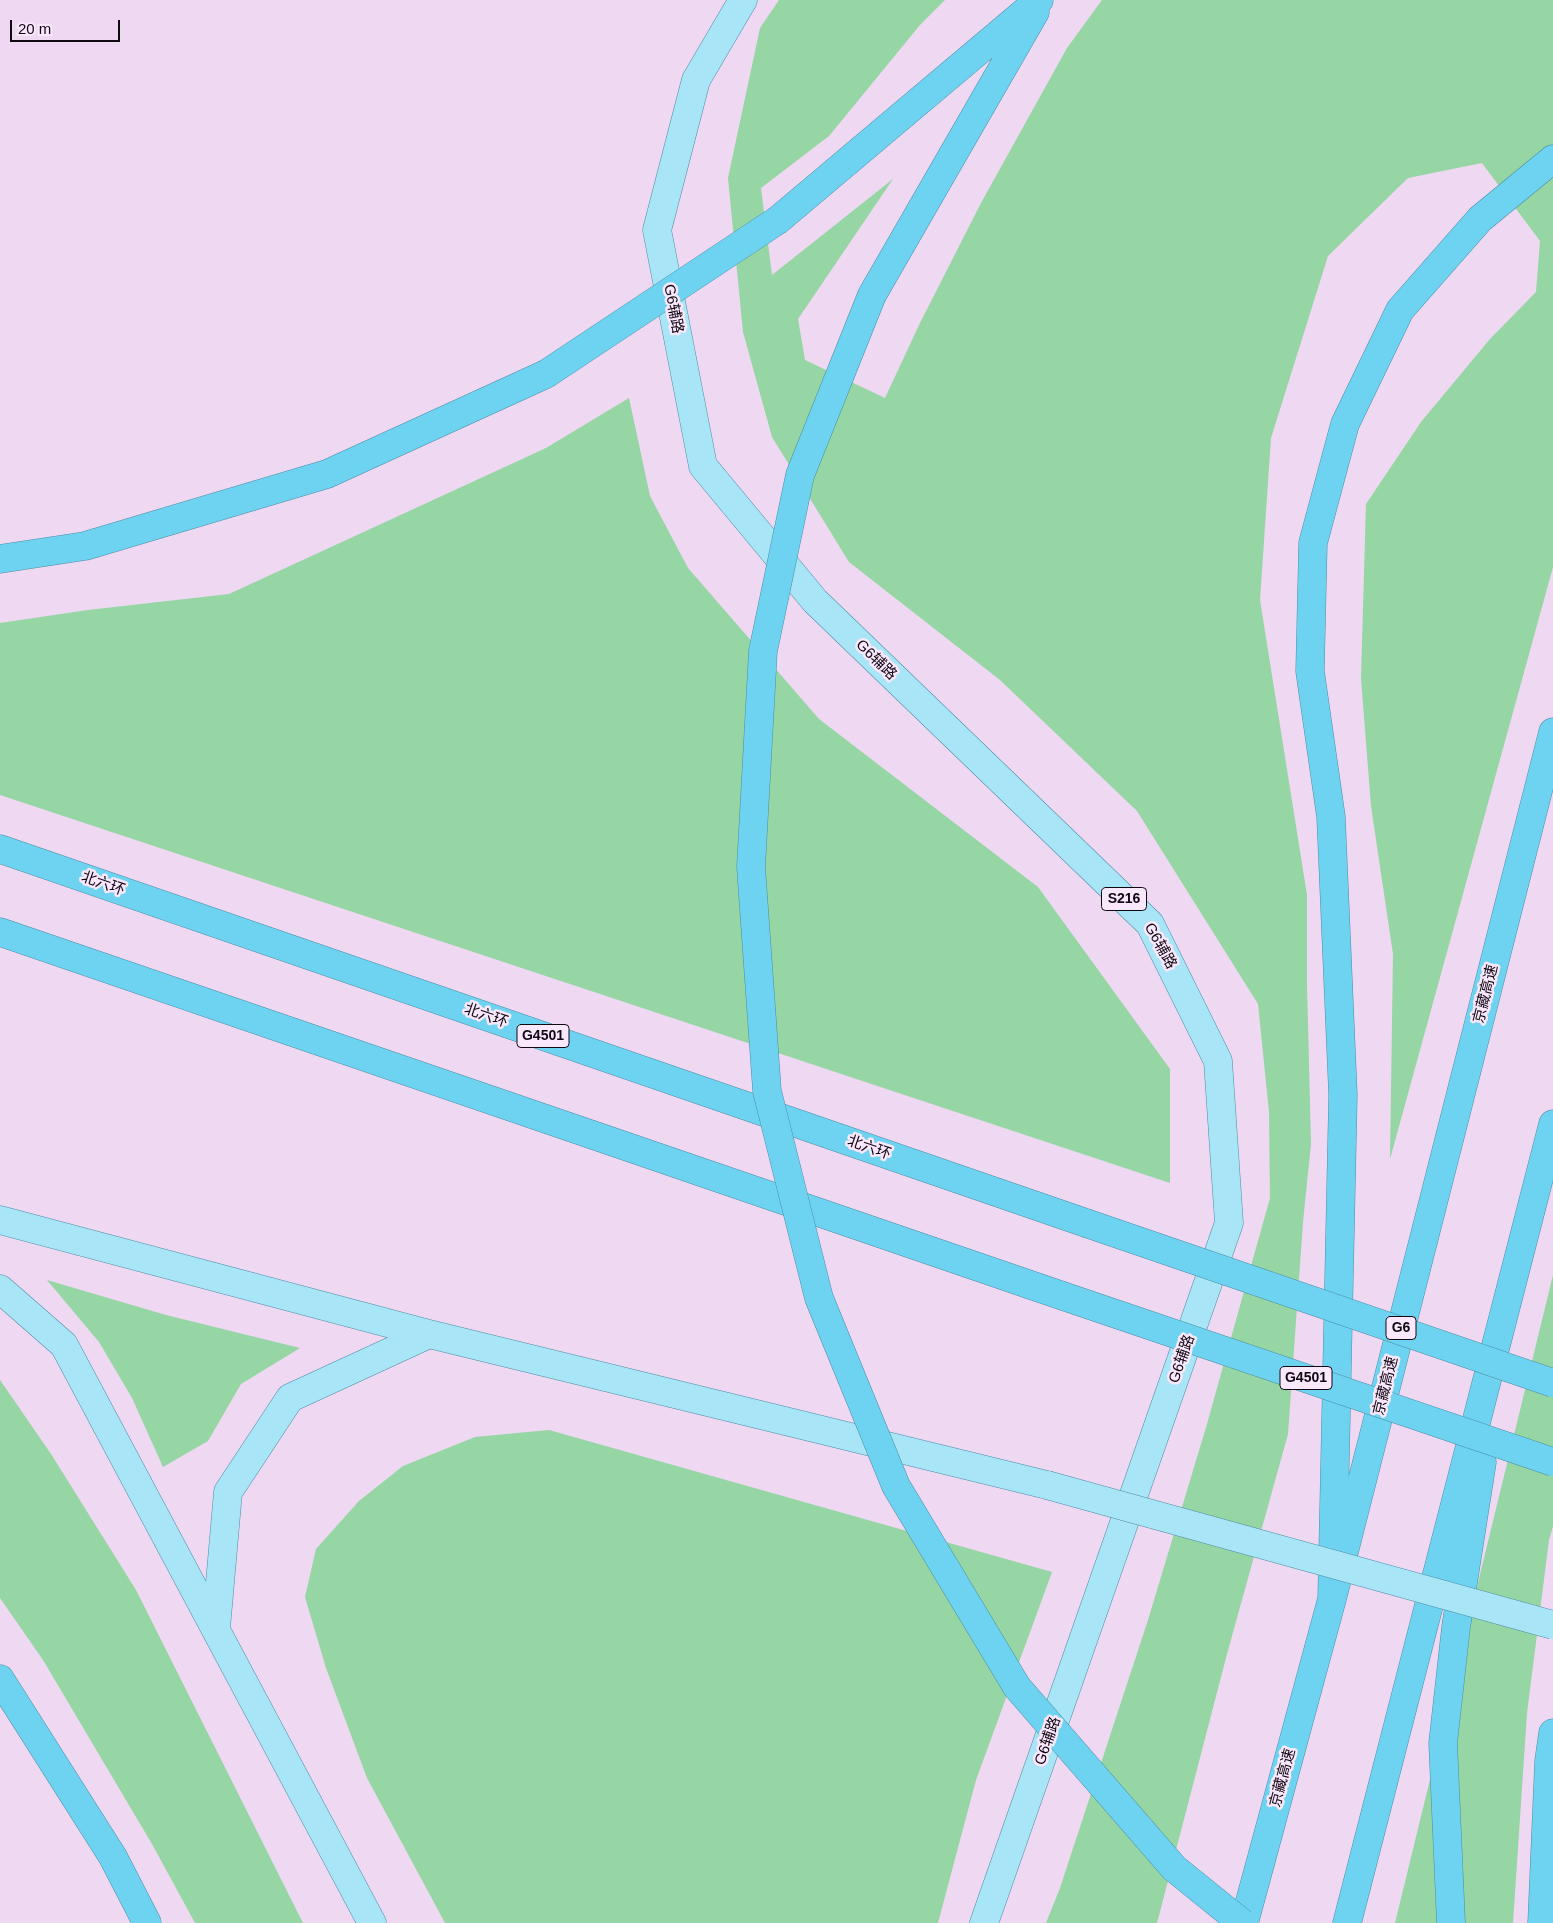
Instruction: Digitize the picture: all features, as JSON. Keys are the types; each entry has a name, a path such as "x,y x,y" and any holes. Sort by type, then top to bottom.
{"highway":[{"path":"0,559 85,546 327,474 546,374 778,220 1040,0"},
{"path":"1040,0 872,295 800,475 763,651 752,867 767,1090 819,1298 896,1486 1017,1687 1174,1868 1243,1923"},
{"path":"1332,1599 1343,1095 1331,817 1310,671 1313,543 1344,424 1400,310 1480,219 1553,159"},
{"name":"京藏高速","path":"1243,1923 1332,1599 1553,732"},
{"name":"北六环","path":"0,848 1553,1383"},
{"name":"G4501","path":"0,932 1553,1462"},
{"path":"1347,1923 1553,1124"},
{"path":"1451,1923 1443,1743 1456,1627 1507,1300"},
{"path":"0,1679 113,1858 147,1923"},
{"path":"1542,1923 1549,1761 1553,1733"}],"main road":[{"name":"G6辅路","path":"742,0 696,80 657,230 703,466 815,601 1150,924 1218,1061 1229,1223 984,1923"},
{"path":"0,1220 429,1334 1047,1485 1553,1625"},
{"path":"0,1289 64,1344 372,1923"},
{"path":"216,1628 228,1492 290,1398 429,1334"}],"green space":[{"path":"779,0 945,0 920,25 829,136 761,188 772,275 893,179 798,319 805,360 885,398 920,323 981,203 1067,48 1102,0 1553,0 1553,567 1390,1159 1393,954 1371,806 1361,678 1366,504 1421,422 1490,339 1536,292 1540,241 1482,163 1408,178 1328,256 1271,438 1260,600 1307,895 1311,1144 1303,1222 1288,1434 1227,1654 1157,1923 1046,1923 1060,1888 1148,1620 1207,1424 1270,1198 1269,1112 1258,1004 1137,811 1000,680 849,562 772,437 743,332 728,178 760,28"},
{"path":"629,398 650,496 688,568 819,719 1038,887 1170,1069 1170,1183 0,795 0,623 88,610 229,594 546,448"},
{"path":"1553,1275 1553,1526 1549,1540 1527,1713 1513,1923 1395,1923"},
{"path":"47,1280 166,1315 300,1348 241,1384 208,1441 163,1467 132,1398 99,1342"},
{"path":"0,1380 51,1454 136,1590 303,1923 195,1923 152,1844 43,1660 0,1598"},
{"path":"549,1430 1052,1572 976,1780 938,1923 445,1923 367,1778 326,1668 305,1597 316,1549 359,1501 403,1466 475,1437"}]}
